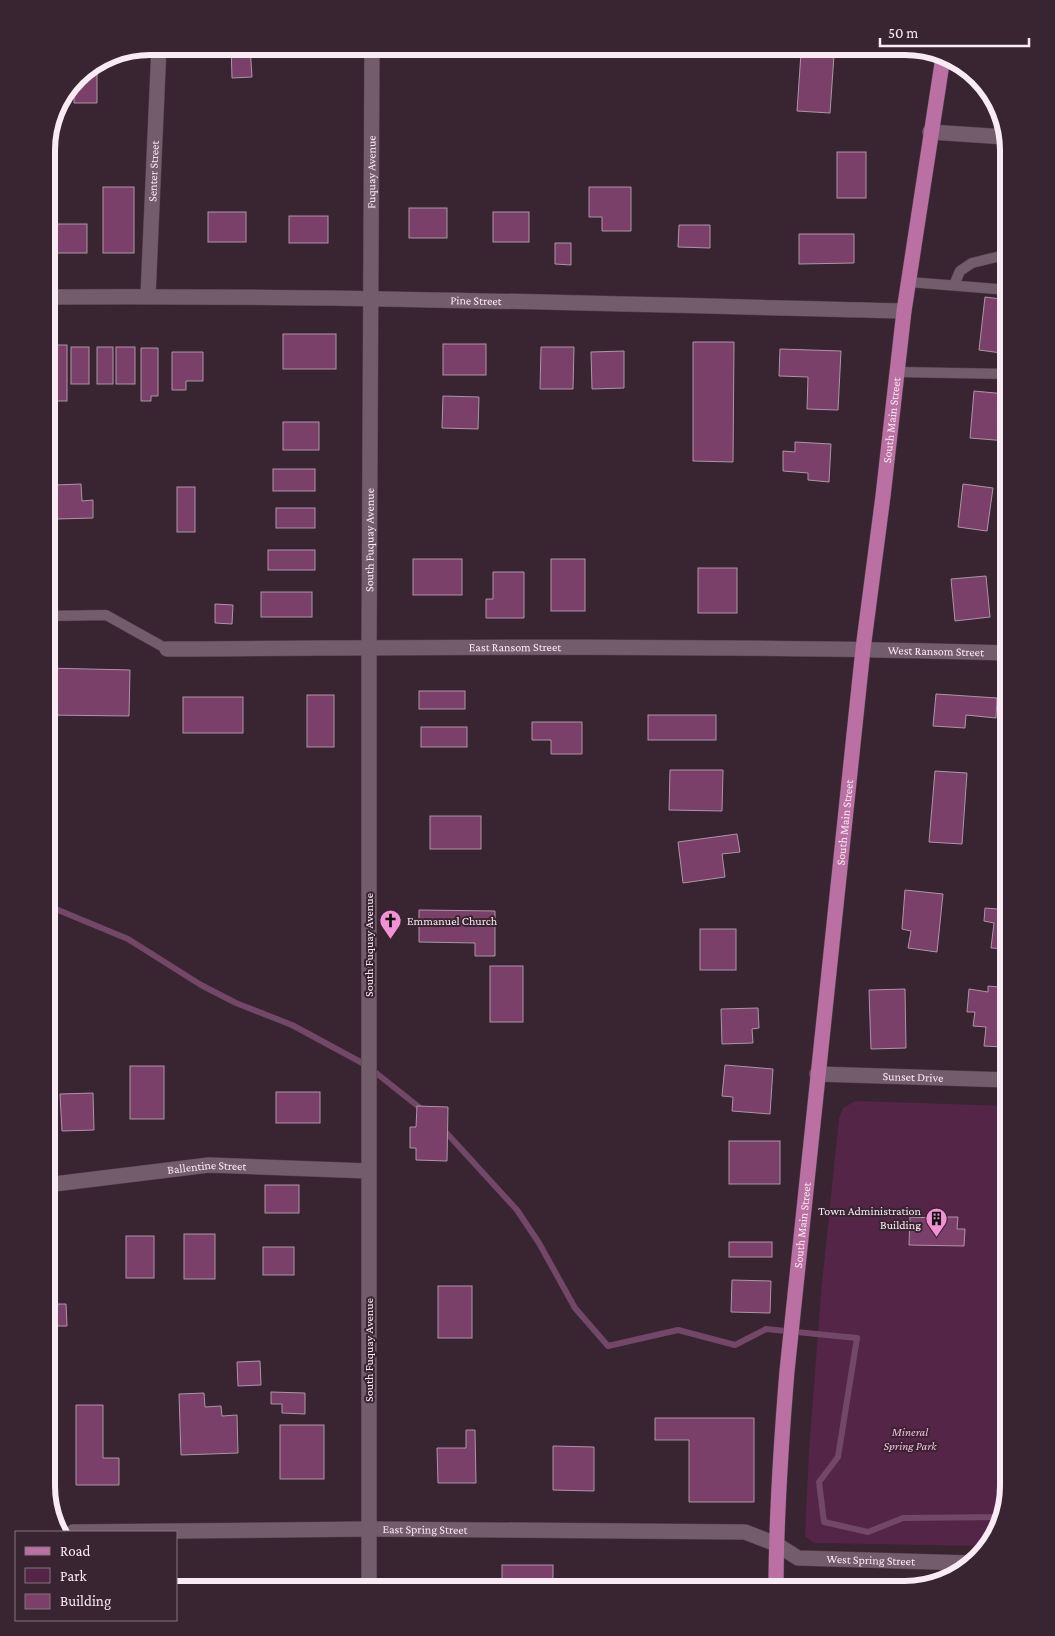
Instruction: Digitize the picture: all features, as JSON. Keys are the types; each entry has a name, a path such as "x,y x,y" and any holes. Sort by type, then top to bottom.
{"main road":[{"name":"South Main Street","path":"776,1581 781,1443 817,1074 863,649 904,311 942,63"}],"street":[{"name":"Senter Street","path":"148,296 159,55"},
{"name":"Fuquay Avenue","path":"370,300 372,55"},
{"path":"930,132 999,137"},
{"name":"Pine Street","path":"55,297 148,296 465,300 904,311"},
{"name":"South Fuquay Avenue","path":"369,1581 370,300"},
{"name":"East Ransom Street","path":"167,650 369,648 863,649"},
{"name":"West Ransom Street","path":"863,649 1000,653"},
{"name":"Sunset Drive","path":"817,1074 1000,1080"},
{"name":"Ballentine Street","path":"55,1184 209,1165 369,1171"},
{"name":"East Spring Street","path":"172,1531 369,1529 745,1532 776,1544"},
{"name":"West Spring Street","path":"776,1544 798,1558 961,1563"}],"lane":[{"path":"954,285 960,271 972,263 1000,256"},
{"path":"909,282 1000,289"},
{"path":"897,372 1000,374"},
{"path":"55,616 106,615 167,650"}],"green space":[{"name":"Mineral Spring Park","path":"855,1101 1000,1106 1000,1486 995,1517 979,1546 814,1543 805,1536 809,1452 821,1293 839,1119 843,1108"}],"building":[{"path":"231,55 251,55 252,77 232,78"},
{"path":"487,55 519,55 519,56"},
{"path":"801,55 834,55 830,113 797,111"},
{"path":"97,71 97,103 74,103 74,93 87,78"},
{"path":"837,152 866,152 866,198 837,198"},
{"path":"103,187 134,187 134,253 103,253"},
{"path":"589,187 631,187 631,231 602,231 602,217 589,217"},
{"path":"409,208 447,208 447,238 409,238"},
{"path":"208,212 246,212 246,242 208,242"},
{"path":"493,212 529,212 529,242 493,242"},
{"path":"289,216 328,216 328,243 289,243"},
{"path":"55,224 87,224 87,253 55,253"},
{"path":"679,225 710,225 710,248 678,247"},
{"path":"799,234 854,234 854,263 799,264"},
{"path":"555,243 571,243 571,265 555,264"},
{"path":"985,297 1000,299 1000,353 979,350"},
{"path":"283,334 336,334 336,369 283,369"},
{"path":"693,342 734,342 733,462 693,461"},
{"path":"443,344 486,344 486,375 443,375"},
{"path":"55,345 67,345 67,401 55,401"},
{"path":"71,347 89,347 89,384 71,384"},
{"path":"97,347 113,347 113,384 97,384"},
{"path":"116,347 135,347 135,384 116,384"},
{"path":"541,347 574,347 573,389 540,389"},
{"path":"141,348 158,348 158,396 151,396 151,401 141,401"},
{"path":"780,349 841,351 838,410 807,409 808,377 779,376"},
{"path":"624,351 624,388 592,389 591,352"},
{"path":"172,352 203,352 203,381 186,381 186,390 172,390"},
{"path":"974,391 1000,393 1000,440 970,438"},
{"path":"443,396 479,397 478,429 442,428"},
{"path":"283,422 319,422 319,450 283,450"},
{"path":"795,442 831,444 829,482 808,480 808,473 783,471 783,451 795,452"},
{"path":"273,469 315,469 315,491 273,491"},
{"path":"81,484 82,501 93,500 93,518 57,519 56,485"},
{"path":"963,484 993,488 987,531 958,527"},
{"path":"177,487 195,487 195,532 177,532"},
{"path":"276,508 315,508 315,528 276,528"},
{"path":"268,550 315,550 315,570 268,570"},
{"path":"413,559 462,559 462,595 413,595"},
{"path":"551,559 585,559 585,611 551,611"},
{"path":"698,568 737,568 737,613 698,613"},
{"path":"493,572 524,572 524,618 486,618 486,599 493,599"},
{"path":"986,576 990,617 955,621 951,579"},
{"path":"261,592 312,592 312,617 261,617"},
{"path":"215,604 233,605 232,624 215,623"},
{"path":"55,668 130,670 129,716 55,715"},
{"path":"419,691 465,691 465,709 419,709"},
{"path":"936,694 997,698 996,718 966,715 965,728 933,726"},
{"path":"307,695 334,695 334,747 307,747"},
{"path":"183,697 243,697 243,733 183,733"},
{"path":"648,715 716,715 716,740 648,740"},
{"path":"532,722 582,722 582,754 551,754 551,740 532,740"},
{"path":"421,727 467,727 467,747 421,747"},
{"path":"670,770 723,770 722,811 669,810"},
{"path":"935,771 967,773 962,844 929,842"},
{"path":"430,816 481,816 481,849 430,849"},
{"path":"737,834 740,852 722,854 725,877 683,883 678,842"},
{"path":"905,890 943,894 937,952 908,948 911,931 902,929"},
{"path":"985,908 1000,909 1000,948 991,948 994,923 984,921"},
{"path":"419,910 495,911 495,956 475,956 475,943 419,942"},
{"path":"700,929 736,929 736,970 700,970"},
{"path":"490,966 523,966 523,1022 490,1022"},
{"path":"988,986 1000,987 1000,1047 984,1046 986,1027 973,1026 975,1012 967,1012 969,989 988,992"},
{"path":"905,989 906,1048 871,1049 869,990"},
{"path":"758,1008 759,1028 752,1029 753,1043 722,1044 721,1009"},
{"path":"725,1065 773,1069 770,1114 732,1111 733,1097 722,1096"},
{"path":"130,1066 164,1066 164,1119 130,1119"},
{"path":"276,1092 320,1092 320,1123 276,1123"},
{"path":"93,1093 94,1130 62,1131 60,1094"},
{"path":"417,1106 448,1107 447,1161 416,1160 416,1148 410,1148 410,1127 416,1127"},
{"path":"729,1141 780,1141 780,1184 729,1184"},
{"path":"265,1185 299,1185 299,1213 265,1213"},
{"name":"Town Administration Building","path":"935,1213 946,1213 946,1217 958,1217 957,1229 965,1229 964,1246 909,1245 910,1217 935,1218"},
{"path":"184,1234 215,1234 215,1279 184,1279"},
{"path":"126,1236 154,1236 154,1278 126,1278"},
{"path":"729,1242 772,1242 772,1257 729,1257"},
{"path":"263,1247 294,1247 294,1275 263,1275"},
{"path":"732,1280 771,1281 770,1313 731,1312"},
{"path":"438,1286 472,1286 472,1338 438,1338"},
{"path":"55,1304 66,1304 67,1326 55,1326"},
{"path":"260,1361 261,1385 238,1386 237,1362"},
{"path":"271,1392 305,1393 305,1414 282,1413 282,1404 271,1404"},
{"path":"204,1393 205,1407 221,1406 222,1416 237,1415 238,1453 181,1455 179,1394"},
{"path":"76,1405 103,1405 103,1458 119,1458 119,1485 76,1485"},
{"path":"655,1418 754,1418 754,1502 689,1502 689,1440 655,1440"},
{"path":"280,1425 324,1425 324,1479 280,1479"},
{"path":"466,1430 475,1430 476,1483 438,1483 437,1448 466,1448"},
{"path":"553,1446 594,1447 594,1491 553,1490"},
{"path":"502,1565 553,1565 553,1581 502,1581"},
{"path":"425,1580 469,1580 469,1581"}],"waterway":[{"path":"55,909 128,939 201,985 236,1003 292,1025 366,1065 424,1111"},
{"path":"442,1128 517,1210 539,1243 575,1308 608,1346 678,1330 735,1345 766,1329 857,1338 838,1457 819,1482 824,1522 868,1532 903,1518 995,1517"}],"place":[{"name":"Emmanuel Church","path":"391,940"},
{"name":"Town Administration Building","path":"937,1237"}]}
